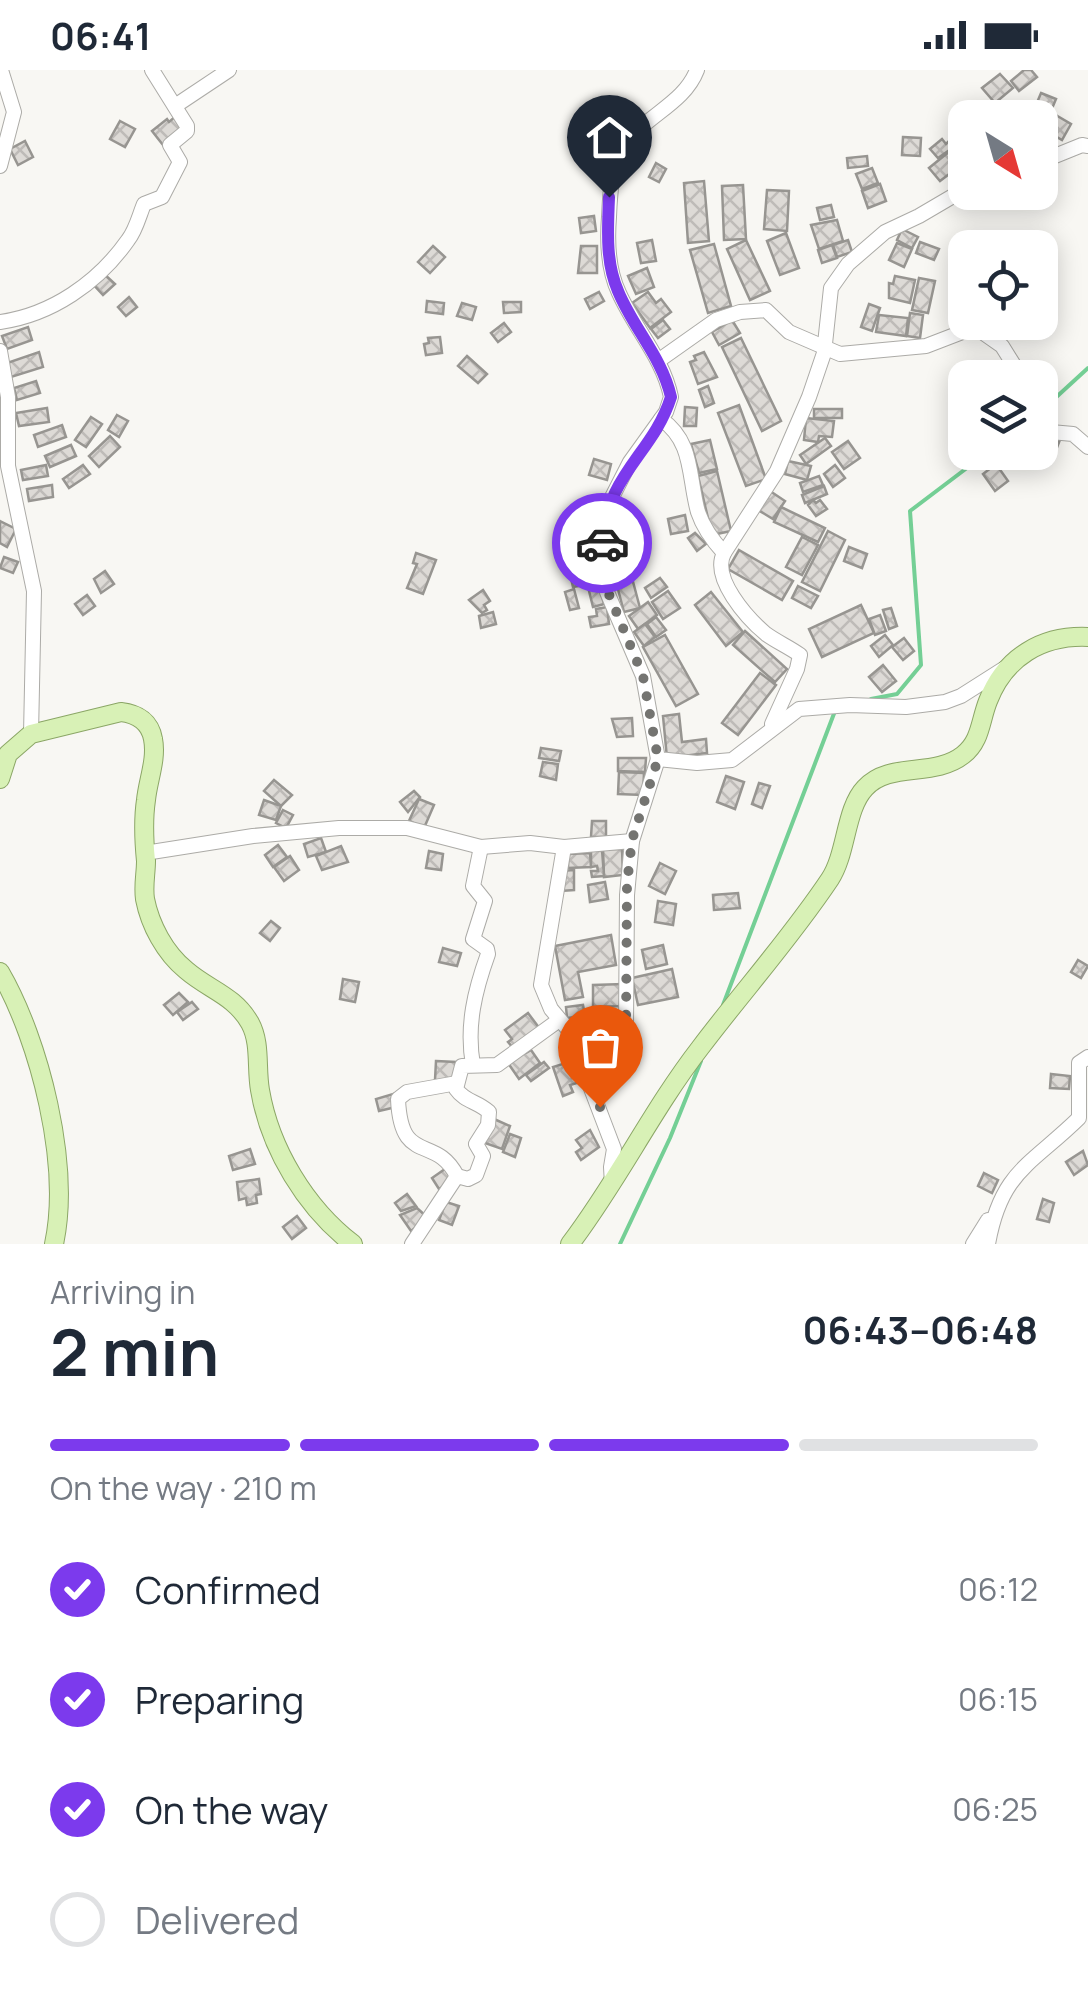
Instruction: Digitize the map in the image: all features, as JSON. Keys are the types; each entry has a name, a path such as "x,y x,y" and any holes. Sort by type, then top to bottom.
{"main road":[{"path":"570,1244 612,1186 684,1071 765,970 828,882 845,848 854,808 867,784 893,773 940,767 965,755 981,732 988,700 1010,664 1030,648 1056,638 1088,637"},
{"path":"0,779 8,754 31,734 122,712 133,713 146,722 153,744 145,808 145,896 153,925 183,968 229,997 250,1024 258,1049 262,1099 278,1147 309,1201 344,1242"},
{"path":"0,972 24,1018 46,1088 57,1176 54,1244"}],"street":[{"path":"0,166 14,112 1,70"},
{"path":"0,322 22,319 56,306 84,286 130,238 144,204 162,197 180,162 170,145 187,131 187,126 152,70"},
{"path":"175,106 229,70"},
{"path":"588,1078 612,1055 626,1026 627,884 632,840 658,759 643,676 608,592 602,540 607,506 671,397 658,361 617,290 609,257 609,197 624,147 644,124 680,98 696,70"},
{"path":"1058,155 1088,146"},
{"path":"770,729 800,656 761,630 733,594 720,567 724,552 777,470 809,397 824,348 830,288 848,264 892,226 948,199"},
{"path":"658,361 716,320 740,312 766,310 781,327 840,354 926,346 965,331 982,332 1002,346 1011,360"},
{"path":"0,352 8,397 8,466 34,591 31,734"},
{"path":"660,419 678,431 699,514 710,537 724,552"},
{"path":"1058,433 1073,434 1088,447"},
{"path":"658,759 698,763 732,760 793,712 806,708 906,707 945,702 1010,664"},
{"path":"145,853 253,836 371,827 407,828 481,847 632,840"},
{"path":"564,846 541,985 559,1020 582,1046 588,1078 614,1149 610,1167 612,1186"},
{"path":"473,1064 473,997 488,954 488,949 473,938 485,901 473,886 481,847"},
{"path":"457,1083 407,1092 398,1099 404,1135 418,1148 440,1155 457,1176 468,1178 476,1174 483,1156 476,1144 488,1125 488,1112 480,1104 462,1098 457,1083 462,1066 498,1064 559,1020"},
{"path":"973,1244 1025,1163 1079,1118 1079,1063 1088,1057"},
{"path":"412,1244 457,1176"},
{"path":"988,1244 994,1211"}],"building":[{"path":"1024,70 1031,70 1037,77 1019,91 1011,81"},
{"path":"1000,74 1013,88 999,100 992,100 982,88"},
{"path":"1041,93 1056,99 1056,100 1038,100"},
{"path":"627,107 636,118 624,127 615,116"},
{"path":"176,116 185,128 163,145 152,131"},
{"path":"1058,116 1071,124 1062,140 1058,138"},
{"path":"120,121 135,129 125,147 110,139"},
{"path":"903,137 921,138 920,156 902,155"},
{"path":"942,139 948,151 938,158 930,149"},
{"path":"25,141 33,157 18,165 10,149"},
{"path":"948,153 948,175 940,181 929,168"},
{"path":"867,156 868,166 848,168 847,158"},
{"path":"656,163 666,169 659,182 649,177"},
{"path":"872,168 878,183 862,189 856,174"},
{"path":"704,181 709,241 688,243 684,183"},
{"path":"880,184 886,201 868,208 862,191"},
{"path":"743,185 746,239 724,240 722,186"},
{"path":"767,190 789,191 787,231 764,229"},
{"path":"831,205 834,217 820,220 817,208"},
{"path":"594,216 596,231 581,233 579,218"},
{"path":"837,220 843,241 819,249 811,225"},
{"path":"902,229 918,237 912,248 897,240"},
{"path":"786,233 799,268 780,275 767,241"},
{"path":"652,240 656,261 641,263 637,243"},
{"path":"746,240 770,291 750,300 727,249"},
{"path":"848,240 852,252 837,257 833,245"},
{"path":"920,242 939,249 934,260 916,253"},
{"path":"897,243 912,249 904,267 889,260"},
{"path":"714,244 731,306 708,313 690,250"},
{"path":"832,245 837,258 822,263 818,250"},
{"path":"433,246 445,257 430,273 418,262"},
{"path":"581,246 597,246 597,273 578,273"},
{"path":"647,268 654,287 636,294 628,276"},
{"path":"103,273 115,284 103,295 92,283"},
{"path":"895,276 915,280 910,303 889,298 889,283 893,284"},
{"path":"919,278 935,281 928,313 912,310"},
{"path":"599,292 604,301 590,309 585,299"},
{"path":"648,292 656,303 661,299 671,312 650,328 632,303"},
{"path":"129,297 137,307 126,316 118,307"},
{"path":"427,301 444,303 443,314 426,312"},
{"path":"503,302 521,302 521,312 504,313"},
{"path":"462,303 476,307 472,320 457,316"},
{"path":"869,304 880,308 872,331 861,327"},
{"path":"910,313 923,315 920,338 907,336"},
{"path":"879,315 908,318 906,336 876,332"},
{"path":"663,320 670,329 658,338 651,329"},
{"path":"732,320 740,333 719,345 712,332"},
{"path":"504,323 511,332 498,342 491,333"},
{"path":"28,327 32,340 7,349 2,336"},
{"path":"440,337 442,353 426,355 424,344 429,343 428,338"},
{"path":"741,338 781,421 762,431 722,347"},
{"path":"39,352 43,367 11,377 7,363"},
{"path":"704,352 717,377 698,384 690,362"},
{"path":"467,356 487,374 478,383 458,366"},
{"path":"36,381 40,393 17,400 14,388"},
{"path":"708,386 714,403 705,407 699,390"},
{"path":"739,405 766,479 746,486 718,413"},
{"path":"685,407 697,408 696,426 684,426"},
{"path":"47,408 49,422 19,426 16,413"},
{"path":"814,409 842,409 842,418 814,418"},
{"path":"117,415 128,421 119,437 108,430"},
{"path":"91,417 102,424 86,447 75,440"},
{"path":"806,418 834,421 832,437 819,436 818,442 804,440"},
{"path":"62,425 66,437 38,447 34,435"},
{"path":"110,436 120,447 99,467 89,456"},
{"path":"825,438 831,446 806,464 800,455"},
{"path":"710,440 717,469 699,473 691,444"},
{"path":"848,441 860,458 844,469 832,452"},
{"path":"71,445 76,456 50,467 45,456"},
{"path":"594,459 611,464 607,480 589,475"},
{"path":"788,461 811,466 807,480 785,474"},
{"path":"46,465 48,476 23,480 21,470"},
{"path":"83,465 90,474 69,488 63,479"},
{"path":"835,465 845,478 833,487 824,474"},
{"path":"1000,470 1008,481 995,491 983,474"},
{"path":"717,471 731,531 712,535 698,476"},
{"path":"819,476 823,485 803,492 800,483"},
{"path":"52,485 53,497 29,501 27,489"},
{"path":"824,486 827,494 805,503 802,495"},
{"path":"770,491 785,501 773,519 758,510"},
{"path":"820,500 827,509 816,516 808,505"},
{"path":"781,507 825,528 818,542 774,522"},
{"path":"685,515 688,531 671,534 668,519"},
{"path":"0,521 16,529 7,547 0,543"},
{"path":"828,531 845,540 820,591 802,582"},
{"path":"695,533 706,544 697,551 688,538"},
{"path":"802,537 818,545 802,575 786,567"},
{"path":"592,547 596,563 584,566 580,550"},
{"path":"849,547 867,554 862,568 844,561"},
{"path":"739,550 793,581 782,600 728,569"},
{"path":"416,553 436,560 423,594 407,588 417,564 413,563"},
{"path":"4,557 18,562 13,573 0,568"},
{"path":"627,559 640,608 624,612 611,563"},
{"path":"105,571 114,584 101,593 94,579"},
{"path":"586,571 589,584 573,587 570,574"},
{"path":"660,578 667,587 651,598 645,588"},
{"path":"599,584 604,604 593,607 588,587"},
{"path":"798,586 818,596 811,608 792,598"},
{"path":"574,589 579,608 570,610 565,592"},
{"path":"483,590 490,601 482,613 469,600"},
{"path":"668,591 680,608 663,619 652,602"},
{"path":"711,592 743,632 726,646 695,605"},
{"path":"87,595 95,606 83,615 75,604"},
{"path":"648,602 657,615 638,629 629,616"},
{"path":"861,605 874,633 822,657 809,629"},
{"path":"607,607 609,624 591,627 589,617 597,616 596,609"},
{"path":"891,608 897,626 889,629 883,610"},
{"path":"493,612 496,624 481,628 479,616"},
{"path":"880,615 886,631 875,635 869,619"},
{"path":"656,617 666,630 656,637 647,624"},
{"path":"645,624 655,637 644,646 634,632"},
{"path":"745,631 787,669 775,682 733,645"},
{"path":"665,635 698,694 676,706 643,647"},
{"path":"885,635 893,645 879,657 871,646"},
{"path":"904,638 914,651 903,660 892,647"},
{"path":"883,665 896,681 882,692 869,677"},
{"path":"760,673 776,685 738,735 722,723"},
{"path":"679,714 682,742 706,739 707,753 667,758 663,716"},
{"path":"632,718 633,736 617,737 612,719"},
{"path":"541,748 561,751 559,761 539,758"},
{"path":"618,758 646,758 645,772 618,771"},
{"path":"543,762 558,764 556,780 540,776"},
{"path":"619,772 644,773 643,795 618,794"},
{"path":"726,776 744,782 735,809 717,802"},
{"path":"274,780 292,795 281,806 264,791"},
{"path":"759,783 770,786 762,808 752,804"},
{"path":"414,791 420,797 408,812 400,802"},
{"path":"419,799 434,805 424,828 409,821"},
{"path":"264,800 281,806 276,820 259,815"},
{"path":"283,810 293,815 286,828 276,823"},
{"path":"592,821 606,821 606,837 591,837"},
{"path":"321,838 326,852 308,857 304,844"},
{"path":"278,845 287,857 273,867 265,855"},
{"path":"341,846 348,862 322,870 316,856"},
{"path":"603,849 622,849 623,875 604,877"},
{"path":"591,850 602,850 604,876 592,877 591,871 598,871 597,866 591,867"},
{"path":"429,851 443,854 441,870 426,868"},
{"path":"590,853 591,867 568,868 568,854"},
{"path":"290,856 299,870 284,881 274,867"},
{"path":"660,863 676,871 665,894 649,886"},
{"path":"574,870 574,890 561,891 560,871"},
{"path":"605,882 608,899 590,902 588,885"},
{"path":"738,893 740,908 714,910 713,895"},
{"path":"658,901 676,904 673,925 655,922"},
{"path":"271,921 280,928 270,941 260,933"},
{"path":"611,935 616,965 578,972 583,997 565,1000 555,946"},
{"path":"663,945 667,964 646,969 642,950"},
{"path":"443,948 461,953 457,966 439,962"},
{"path":"1078,960 1088,966 1081,978 1071,972"},
{"path":"672,969 678,997 638,1005 632,978"},
{"path":"343,979 359,982 355,1002 340,999"},
{"path":"623,984 624,1006 593,1007 593,985"},
{"path":"179,993 188,1002 173,1015 164,1005"},
{"path":"192,1002 198,1009 183,1020 177,1012"},
{"path":"583,1005 585,1016 567,1018 566,1007"},
{"path":"528,1013 540,1029 514,1049 505,1030"},
{"path":"531,1050 540,1063 519,1079 508,1063"},
{"path":"436,1061 456,1062 455,1081 435,1080"},
{"path":"544,1062 549,1068 531,1081 526,1075"},
{"path":"569,1062 577,1083 570,1085 573,1092 563,1096 553,1067"},
{"path":"1051,1074 1070,1076 1069,1089 1050,1088"},
{"path":"393,1094 396,1107 379,1111 376,1099"},
{"path":"494,1119 510,1126 502,1149 485,1143"},
{"path":"590,1130 599,1147 581,1160 576,1152 582,1148 576,1140"},
{"path":"510,1134 521,1138 515,1157 503,1152"},
{"path":"250,1149 255,1164 233,1170 229,1156"},
{"path":"1083,1151 1088,1165 1074,1175 1066,1162"},
{"path":"445,1169 453,1180 439,1189 432,1178"},
{"path":"984,1173 998,1180 992,1193 978,1186"},
{"path":"259,1179 261,1194 256,1195 257,1203 247,1205 246,1198 239,1200 237,1182"},
{"path":"407,1194 416,1206 401,1211 395,1203"},
{"path":"1043,1199 1054,1203 1049,1222 1037,1219"},
{"path":"446,1202 459,1206 452,1225 439,1220"},
{"path":"417,1208 428,1218 411,1231 400,1215"},
{"path":"297,1216 306,1228 292,1239 283,1227"}],"waterway":[{"path":"1058,396 1088,368"},
{"path":"871,699 897,694 921,665 910,511 964,470"},
{"path":"723,1005 835,711"},
{"path":"620,1244 701,1061"}],"way so far":[{"path":"600,1107 588,1078 612,1055 626,1026 627,884 632,840 658,759 643,676 612,608 602,566 602,543"}],"route":[{"path":"602,543 607,506 630,462 666,412 671,397 653,350 617,290 609,257 609,197"}]}
